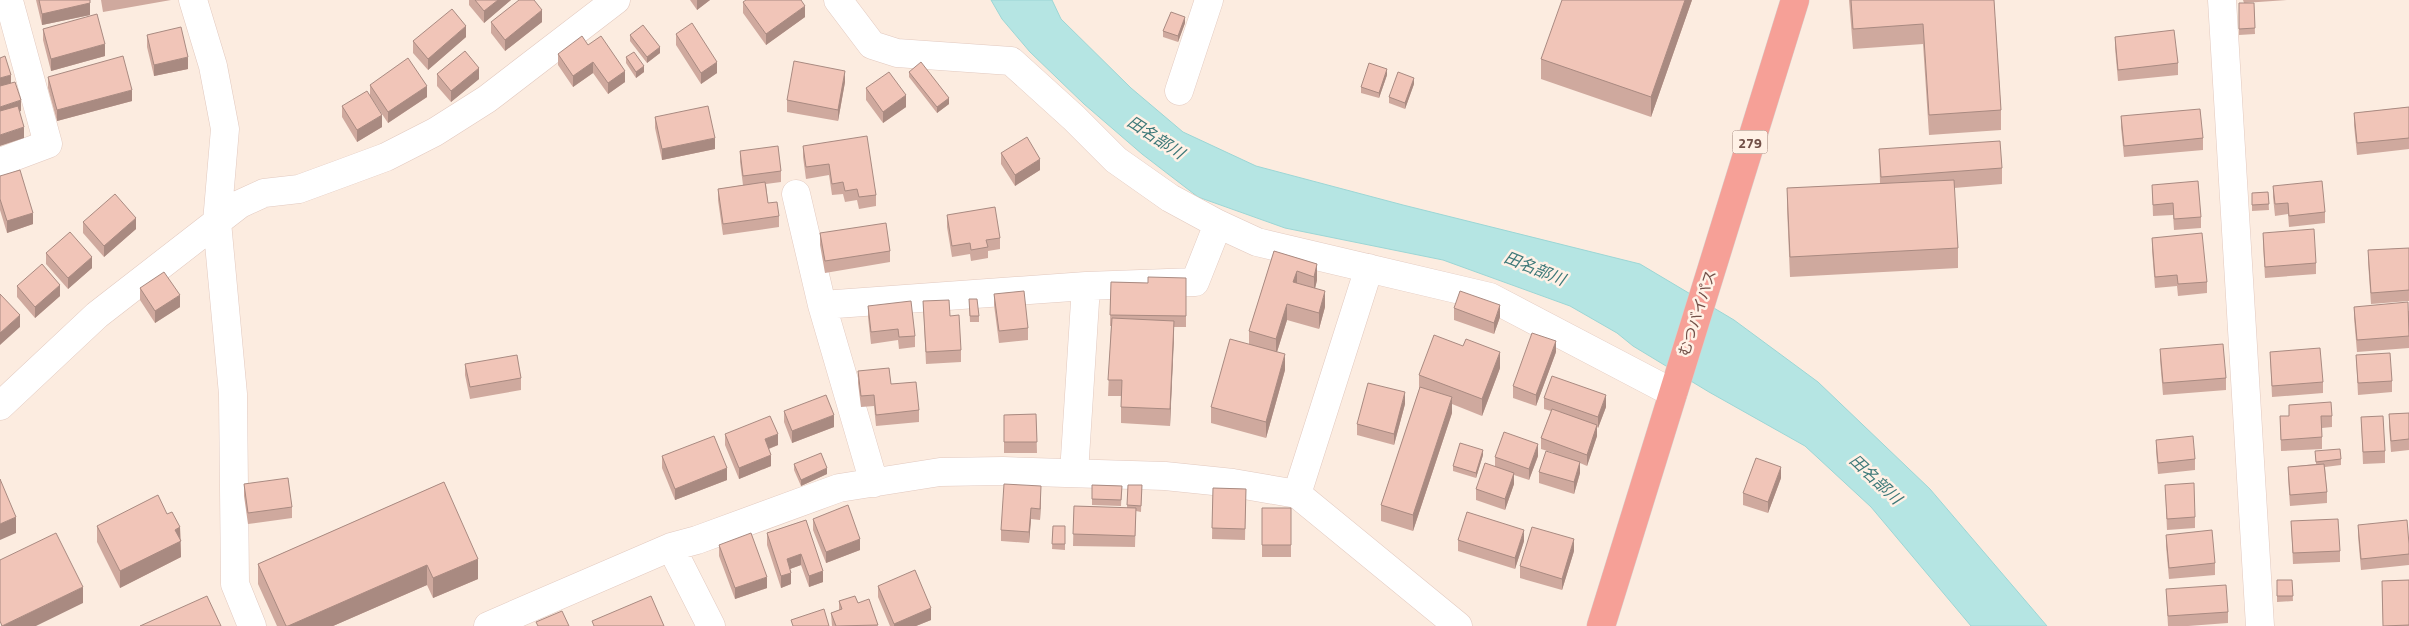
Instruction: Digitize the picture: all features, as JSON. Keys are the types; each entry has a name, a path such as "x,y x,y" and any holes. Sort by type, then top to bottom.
{"highway":[{"name":"むつバイパス","path":"1600,626 1795,0"}],"street":[{"path":"193,0 213,66 224,128 217,222 233,394 235,584 252,626"},
{"path":"0,406 97,315 240,204 264,193 307,186 386,156 435,132 487,99 616,0"},
{"path":"838,0 872,45 897,53 1011,62 1074,118 1116,160 1170,198 1218,224 1257,242 1490,297 1674,386"},
{"path":"1179,91 1209,0"},
{"path":"2222,0 2260,626"},
{"path":"0,162 48,144 10,1"},
{"path":"796,194 822,306 874,483"},
{"path":"822,306 1086,286 1195,282 1218,224"},
{"path":"1297,494 1368,268"},
{"path":"1074,473 1086,286"},
{"path":"488,626 671,547 697,540 839,488 940,472 1165,476 1233,483 1297,494 1458,626"},
{"path":"671,547 711,626"}],"water":[{"name":"田名部川","path":"991,0 1052,0 1061,19 1131,88 1183,132 1256,166 1640,264 1734,320 1818,382 1930,489 2047,626 1971,626 1871,507 1805,446 1709,392 1633,346 1617,333 1570,306 1443,260 1285,228 1198,197 1142,154 1084,104 1030,52 1002,19"}],"building":[{"path":"39,0 90,0 90,3 42,14"},
{"path":"475,0 498,0 484,11"},
{"path":"519,0 534,0 542,10 505,40 491,22"},
{"path":"746,0 801,0 805,6 766,34 743,2"},
{"path":"1562,0 1685,0 1651,97 1541,59"},
{"path":"1851,0 1994,0 2001,110 1929,115 1923,24 1853,29"},
{"path":"2239,3 2254,3 2255,28 2239,29"},
{"path":"452,9 466,26 428,59 413,41"},
{"path":"1171,12 1185,17 1178,36 1163,31"},
{"path":"97,14 105,44 51,59 43,29"},
{"path":"692,23 717,62 701,73 676,34"},
{"path":"643,25 660,47 647,57 630,35"},
{"path":"181,27 188,57 154,65 147,35"},
{"path":"2174,30 2178,63 2118,70 2115,37"},
{"path":"582,36 588,45 601,36 625,71 608,83 593,62 573,76 558,54"},
{"path":"465,51 479,68 451,91 437,74"},
{"path":"634,52 644,66 636,72 626,57"},
{"path":"5,56 11,75 0,78 0,58"},
{"path":"123,56 132,90 57,110 48,77"},
{"path":"408,58 427,86 388,112 370,85"},
{"path":"794,61 845,71 838,110 787,100"},
{"path":"921,62 949,98 937,107 909,72"},
{"path":"1369,63 1387,69 1379,93 1361,87"},
{"path":"889,72 906,95 883,112 866,88"},
{"path":"1398,72 1414,78 1405,103 1389,97"},
{"path":"15,82 21,100 0,107 0,86"},
{"path":"367,91 382,115 357,130 342,106"},
{"path":"18,106 24,127 0,135 0,111"},
{"path":"708,106 715,138 662,149 655,117"},
{"path":"2409,107 2409,138 2357,143 2354,113"},
{"path":"2200,109 2203,138 2124,146 2121,116"},
{"path":"867,136 876,195 859,197 857,189 845,191 843,182 832,184 829,164 806,167 803,146"},
{"path":"1027,137 1040,159 1015,175 1001,153"},
{"path":"2000,141 2002,168 1881,177 1879,149"},
{"path":"778,146 781,171 743,176 740,151"},
{"path":"20,170 33,213 7,221 0,199 0,176"},
{"path":"1954,180 1958,248 1790,257 1787,188"},
{"path":"2198,181 2201,217 2174,219 2173,203 2153,205 2152,185"},
{"path":"2322,181 2325,212 2289,216 2288,203 2275,204 2273,186"},
{"path":"765,182 768,203 777,202 779,216 723,224 718,189"},
{"path":"2268,192 2269,204 2252,205 2252,193"},
{"path":"115,194 136,218 104,246 83,222"},
{"path":"995,207 1000,238 986,240 988,247 971,250 970,243 952,246 947,215"},
{"path":"886,223 890,251 825,261 820,233"},
{"path":"2314,229 2316,263 2265,267 2263,233"},
{"path":"70,232 92,257 68,278 46,253"},
{"path":"2202,233 2207,282 2178,284 2177,275 2155,277 2152,238"},
{"path":"2409,248 2409,290 2371,293 2368,250"},
{"path":"1274,251 1317,264 1314,277 1297,271 1293,282 1325,291 1319,313 1287,304 1276,339 1249,331"},
{"path":"42,264 60,285 35,307 17,286"},
{"path":"164,272 180,295 155,311 140,288"},
{"path":"1148,277 1186,278 1186,316 1110,315 1111,282 1148,283"},
{"path":"1024,291 1028,328 999,331 994,294"},
{"path":"1460,291 1500,305 1494,323 1454,308"},
{"path":"0,294 20,315 0,333"},
{"path":"969,299 977,299 979,316 970,316"},
{"path":"949,300 950,316 959,315 961,350 926,352 923,301"},
{"path":"911,301 915,336 899,337 898,329 871,332 868,306"},
{"path":"2408,302 2409,336 2357,340 2354,307"},
{"path":"1112,318 1174,321 1170,409 1121,407 1122,380 1108,380"},
{"path":"1532,333 1556,341 1536,395 1513,386"},
{"path":"1434,335 1463,346 1466,339 1500,352 1482,399 1419,375"},
{"path":"1230,339 1285,354 1266,422 1211,407"},
{"path":"2223,344 2226,378 2163,383 2160,349"},
{"path":"2320,348 2323,382 2272,386 2270,352"},
{"path":"2390,353 2392,381 2358,383 2356,355"},
{"path":"517,355 521,378 470,387 465,364"},
{"path":"889,368 891,384 916,382 919,410 876,415 874,395 861,396 858,371"},
{"path":"1552,376 1606,395 1598,417 1544,398"},
{"path":"1368,383 1405,392 1394,434 1357,424"},
{"path":"1420,387 1452,397 1413,515 1381,505"},
{"path":"826,395 834,415 792,431 784,411"},
{"path":"2331,402 2332,416 2321,416 2322,437 2281,440 2280,416 2289,416 2289,405"},
{"path":"1552,409 1597,425 1587,455 1541,438"},
{"path":"2409,413 2409,439 2391,441 2389,414"},
{"path":"1036,414 1037,442 1004,442 1004,415"},
{"path":"770,416 778,434 765,439 771,455 739,468 725,434"},
{"path":"2383,416 2385,451 2363,452 2361,417"},
{"path":"1504,432 1538,444 1529,469 1495,457"},
{"path":"714,436 727,468 675,489 662,456"},
{"path":"2193,436 2195,459 2158,463 2156,440"},
{"path":"1460,443 1483,450 1476,473 1453,466"},
{"path":"2340,449 2341,459 2316,462 2315,451"},
{"path":"1546,451 1580,462 1574,482 1539,472"},
{"path":"821,453 827,468 801,480 794,464"},
{"path":"1756,458 1781,467 1768,502 1743,493"},
{"path":"1485,463 1514,473 1505,499 1476,489"},
{"path":"2324,464 2327,492 2290,495 2288,467"},
{"path":"288,478 292,507 248,513 244,484"},
{"path":"0,479 16,517 0,524"},
{"path":"444,482 478,559 433,578 427,565 286,626 258,564"},
{"path":"2194,483 2195,517 2167,519 2165,485"},
{"path":"1004,484 1041,486 1040,509 1031,508 1029,532 1001,530"},
{"path":"1092,485 1122,486 1121,500 1092,499"},
{"path":"1128,485 1142,485 1141,506 1127,505"},
{"path":"1213,488 1246,489 1245,529 1212,528"},
{"path":"158,495 167,514 172,512 180,527 175,530 181,541 120,571 97,526"},
{"path":"848,505 860,539 826,552 813,519"},
{"path":"1074,506 1136,508 1135,536 1073,534"},
{"path":"1262,508 1291,508 1291,545 1262,545"},
{"path":"1467,512 1524,530 1515,558 1458,540"},
{"path":"2338,519 2340,551 2293,553 2291,521"},
{"path":"806,520 823,571 809,576 801,554 787,559 791,573 781,576 767,533"},
{"path":"2407,520 2409,554 2361,559 2358,525"},
{"path":"1053,526 1065,526 1065,544 1052,544"},
{"path":"1532,527 1574,539 1562,579 1520,566"},
{"path":"2212,530 2215,563 2169,568 2166,535"},
{"path":"56,533 83,587 2,626 0,621 0,560"},
{"path":"751,533 767,577 735,588 719,545"},
{"path":"915,570 931,608 894,624 878,586"},
{"path":"2277,580 2292,580 2293,596 2277,596"},
{"path":"2409,580 2409,625 2383,626 2382,581"},
{"path":"2226,585 2228,612 2168,616 2166,589"},
{"path":"207,596 221,626 140,626"},
{"path":"651,596 664,626 594,626 592,621"},
{"path":"855,596 858,603 869,599 878,625 836,626 831,613 842,609 839,601"},
{"path":"824,609 829,626 793,626 791,620"},
{"path":"562,611 569,626 538,626 536,622"}]}
